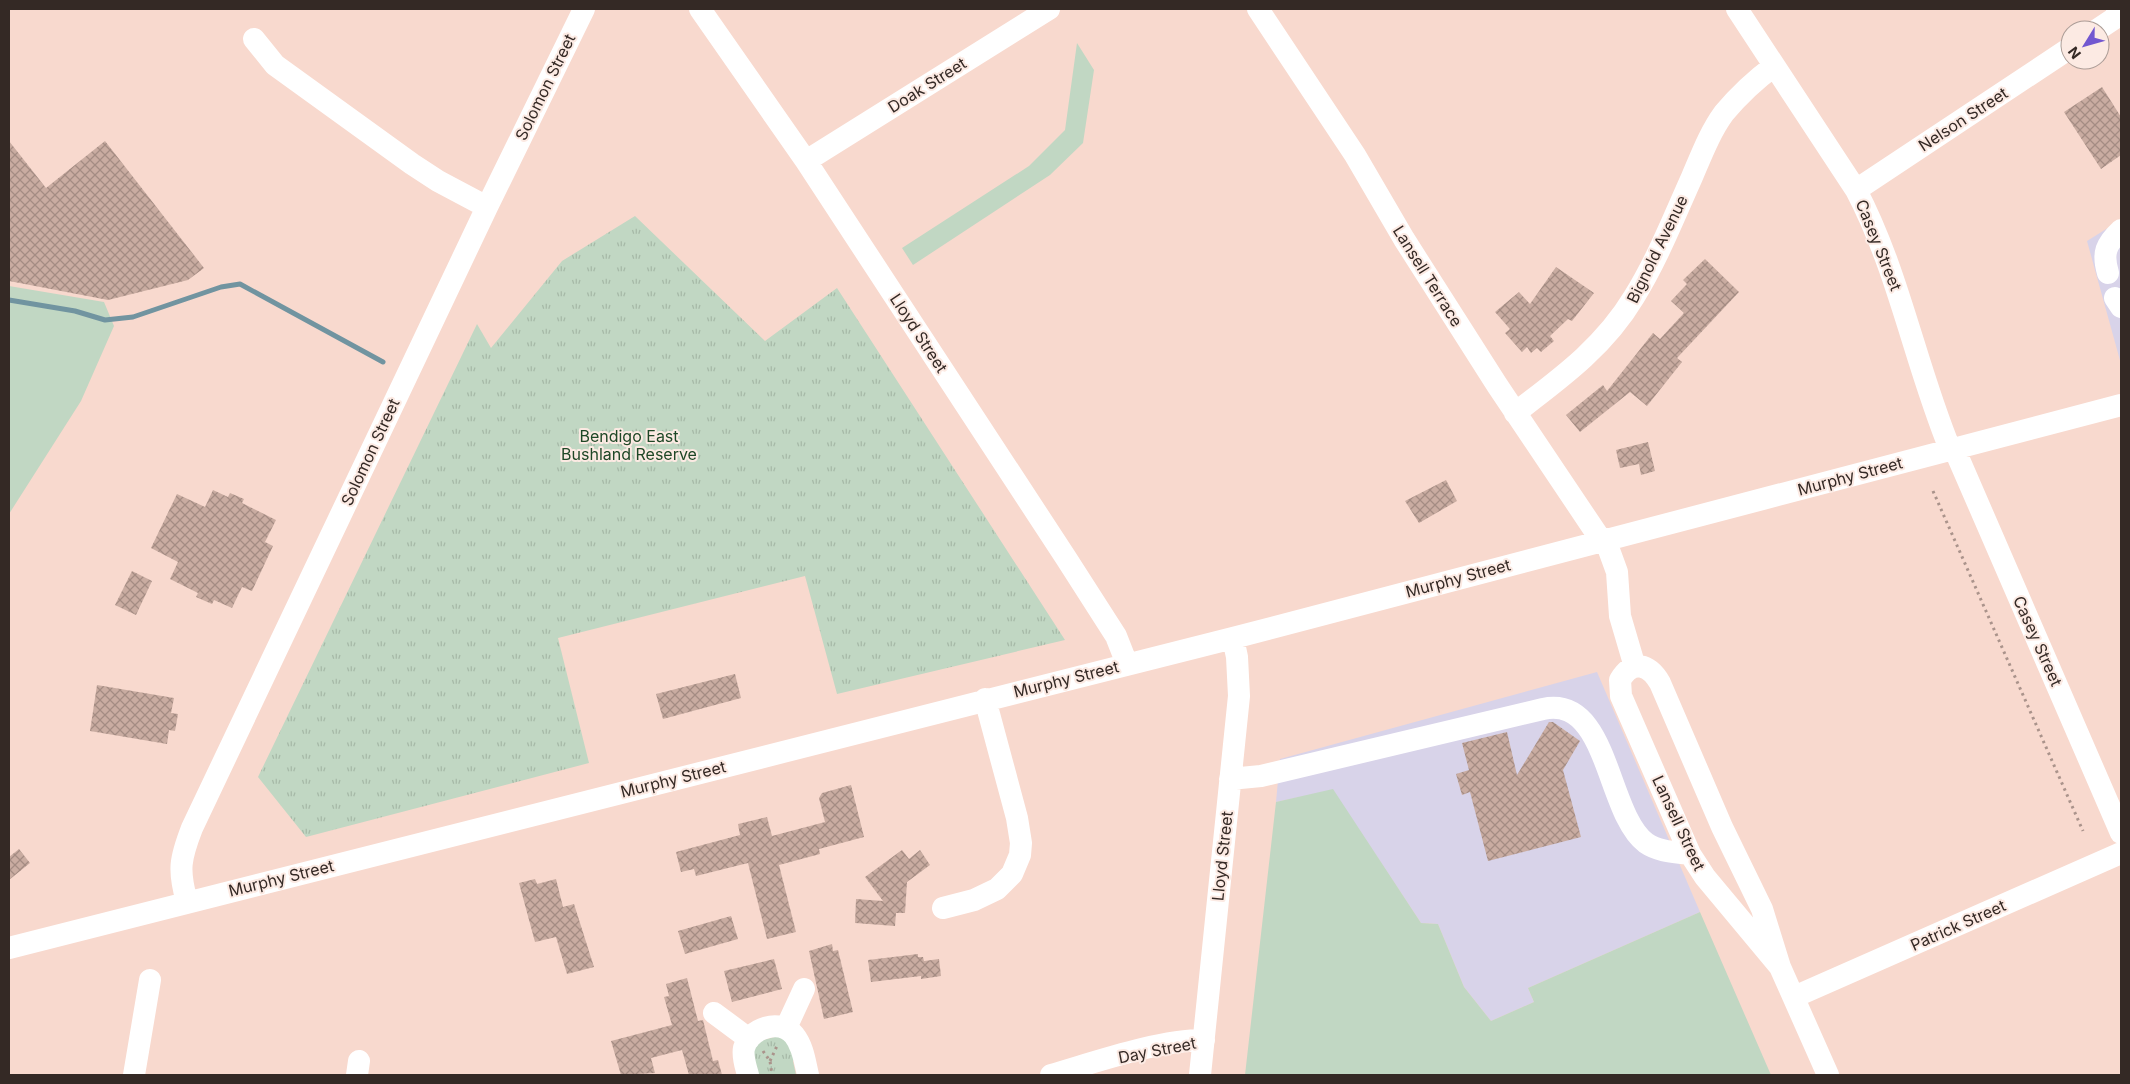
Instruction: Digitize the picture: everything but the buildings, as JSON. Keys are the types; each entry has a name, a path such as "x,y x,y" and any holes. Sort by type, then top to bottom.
{"street":[{"name":"Solomon Street","path":"187,902 180,868 182,853 192,828 487,206 584,9"},
{"name":"Lloyd Street","path":"700,9 806,161 1111,627 1121,646 1127,664"},
{"name":"Doak Street","path":"806,161 1049,9"},
{"name":"Lansell Terrace","path":"1258,9 1355,155 1404,239 1515,412 1603,540"},
{"name":"Casey Street","path":"1737,9 1856,190 1877,232 1952,449 2121,833"},
{"path":"2110,20 2121,11"},
{"path":"254,39 275,65 412,164 438,181 487,206"},
{"name":"Nelson Street","path":"1856,190 2060,55"},
{"name":"Bignold Avenue","path":"1515,412 1590,354 1621,318 1636,296 1666,236 1708,141 1723,114 1743,92 1774,66"},
{"path":"2108,272 2104,258 2105,249 2121,230"},
{"name":"Murphy Street","path":"9,948 1233,638 2121,405"},
{"path":"1603,540 1617,572 1620,616 1635,667"},
{"name":"Lloyd Street","path":"1200,1075 1239,696 1238,664 1233,638"},
{"name":"Lansell Street","path":"1780,967 1705,877 1690,854 1619,690 1623,674 1635,667 1650,669 1660,683 1722,827 1762,909 1780,967 1828,1075"},
{"path":"943,908 974,900 996,889 1012,874 1020,855 1021,843 1017,818 985,700"},
{"path":"1230,780 1261,776 1542,709 1559,707 1576,713 1588,727 1630,822 1640,837 1658,848 1690,854"},
{"name":"Patrick Street","path":"1794,997 2121,852"},
{"path":"134,1075 150,980"},
{"path":"786,1028 804,989"},
{"path":"714,1013 749,1039"},
{"path":"748,1075 743,1052 749,1039 762,1029 776,1026 786,1028 799,1044 808,1075"},
{"name":"Day Street","path":"1051,1075 1151,1048 1183,1041 1204,1040"}],"path":[{"path":"1933,491 2084,831"}],"shaded area":[{"path":"2119,221 2121,224 2121,364 2087,241"},
{"path":"1597,672 1700,912 1528,988 1534,1002 1491,1021 1464,987 1438,924 1421,923 1333,790 1276,802 1280,759"}],"green space":[{"path":"1077,43 1094,70 1083,143 1050,175 913,265 902,248 1029,166 1065,130"},
{"name":"Bendigo East Bushland Reserve","path":"635,216 765,341 837,288 1065,640 837,694 805,576 558,638 589,763 306,837 258,777 477,324 491,348 562,261"},
{"path":"9,286 104,302 114,326 81,401 9,514"},
{"path":"1333,789 1421,923 1438,924 1464,987 1491,1021 1534,1002 1528,988 1700,912 1771,1075 1245,1075 1276,802"},
{"path":"782,1035 797,1055 793,1061 796,1075 759,1075 749,1058 755,1042"}],"waterway":[{"path":"9,300 75,311 105,320 133,317 221,287 240,284 383,362"}]}
